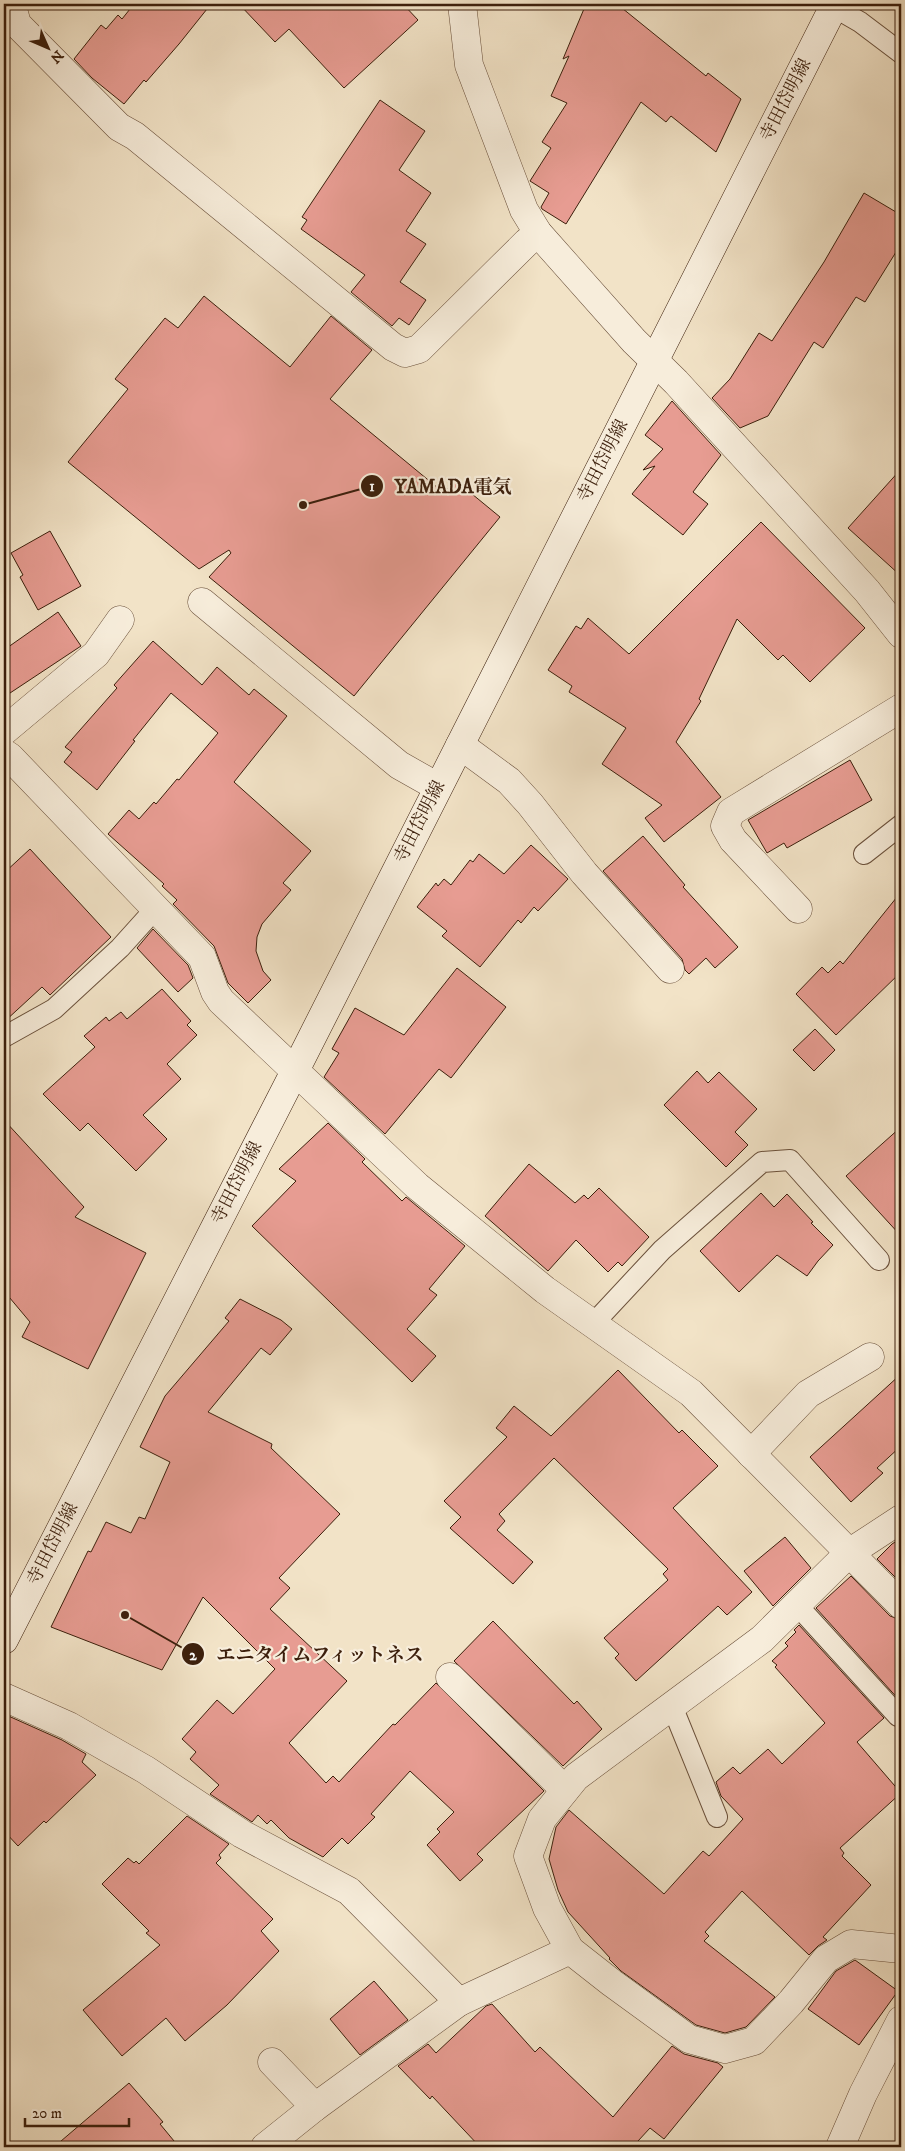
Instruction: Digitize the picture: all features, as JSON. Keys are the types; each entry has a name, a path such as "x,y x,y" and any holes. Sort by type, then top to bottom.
{"street":[{"path":"462,4 469,65 524,210 538,234 634,341 676,382 867,592 901,634"},
{"path":"11,5 17,24 119,127 135,136 394,347 406,353 419,349 527,242 538,234"},
{"name":"寺田岱明線","path":"4,1640 296,1070 834,6"},
{"path":"202,602 399,765 438,788"},
{"path":"4,731 96,654 120,620"},
{"path":"798,909 733,840 724,826 731,812 901,708"},
{"path":"460,745 509,780 584,873 670,969"},
{"path":"4,753 10,757 202,957 215,992 221,1001 417,1186 545,1290 691,1393 901,1605"},
{"path":"751,1454 808,1394 870,1357"},
{"path":"901,1519 849,1553 762,1639 576,1777 542,1819 528,1856 547,1908 570,1950 689,2039 724,2049 754,2041 791,2002 826,1959 852,1944 901,1949"},
{"path":"450,1677 565,1790"},
{"path":"4,1697 69,1726 146,1770 242,1834 349,1891 460,2002"},
{"path":"265,2147 315,2107 460,2002 570,1950"},
{"path":"840,2147 863,2094 901,2020"},
{"path":"272,2062 315,2107"}],"lane":[{"path":"834,6 860,22 901,53"},
{"path":"864,854 901,825"},
{"path":"4,1037 54,1009 120,948 156,908"},
{"path":"593,1324 662,1250 762,1162 790,1160 879,1260"},
{"path":"797,1605 898,1716"},
{"path":"672,1706 717,1817"}],"building":[{"path":"134,4 211,4 146,82 144,80 124,104 92,78 74,59 101,25 106,29 118,15 122,19"},
{"path":"239,4 403,4 418,20 344,88 289,29 275,42"},
{"path":"586,4 617,4 706,76 708,73 741,99 716,152 671,116 666,122 641,102 566,224 542,209 541,207 549,193 530,181 551,148 542,142 567,103 551,96 569,56 563,59"},
{"path":"380,100 425,131 399,170 431,193 406,231 426,244 400,282 426,300 409,325 399,318 392,326 351,292 365,275 301,229 307,220 302,217"},
{"path":"864,193 901,215 901,244 865,302 856,297 823,348 814,342 768,416 740,428 712,398 730,379 759,333 772,341 824,262"},
{"path":"204,296 290,367 331,316 372,350 330,399 444,493 455,480 500,517 354,696 209,577 231,553 229,550 199,569 68,462 128,389 115,379 165,318 178,328"},
{"path":"672,401 721,455 693,492 708,504 683,535 632,494 655,466 643,470 663,449 645,435"},
{"path":"901,469 901,576 848,528"},
{"path":"761,522 865,628 810,682 783,655 778,660 737,619 699,699 701,701 676,742 721,797 664,842 645,818 662,805 602,764 626,728 569,692 572,686 548,670 576,626 581,629 588,618 629,654"},
{"path":"50,531 81,586 38,610 20,577 23,575 11,553"},
{"path":"58,612 81,646 4,697 4,650"},
{"path":"153,641 202,685 217,667 249,695 254,689 287,716 234,782 311,851 283,883 291,890 262,924 257,937 256,951 263,971 271,980 248,1003 228,983 214,946 173,904 177,900 162,886 164,884 108,834 129,810 139,819 154,802 156,804 177,779 179,780 218,733 171,693 133,740 135,741 97,790 64,762 72,752 65,747 117,688 114,685"},
{"path":"850,760 872,800 787,848 784,843 767,853 748,820"},
{"path":"643,836 685,885 683,887 738,947 715,968 706,958 689,974 685,970 682,959 603,871"},
{"path":"531,845 568,879 538,911 534,907 521,923 518,920 480,967 442,936 447,931 417,907 436,883 438,886 444,879 451,885 470,860 473,862 479,854 504,874"},
{"path":"30,849 111,937 50,995 42,987 4,1022 4,873"},
{"path":"901,892 901,972 836,1035 796,994 822,967 828,973 840,961 843,964"},
{"path":"153,929 188,965 193,978 178,992 137,948"},
{"path":"457,968 506,1007 451,1078 439,1069 385,1134 324,1077 339,1053 332,1049 355,1008 404,1035"},
{"path":"162,989 191,1021 187,1025 197,1035 167,1064 181,1079 143,1115 167,1139 136,1171 88,1123 80,1131 43,1094 95,1047 84,1036 106,1017 109,1021 121,1012 127,1019"},
{"path":"815,1029 835,1050 814,1071 793,1050"},
{"path":"697,1071 708,1083 719,1072 757,1109 735,1132 748,1145 726,1167 664,1105"},
{"path":"4,1120 84,1207 75,1217 146,1253 88,1369 22,1337 30,1322 4,1291"},
{"path":"328,1123 365,1159 362,1162 402,1201 406,1197 465,1246 429,1289 437,1295 407,1329 436,1356 412,1382 252,1226 296,1181 279,1169"},
{"path":"901,1127 901,1236 846,1176"},
{"path":"529,1164 575,1203 584,1195 588,1199 599,1188 649,1237 622,1266 618,1262 608,1272 576,1240 548,1271 485,1216"},
{"path":"761,1193 774,1207 787,1194 813,1222 811,1223 833,1245 807,1276 777,1255 739,1292 700,1251"},
{"path":"240,1299 281,1320 292,1329 270,1355 261,1348 208,1412 272,1444 271,1448 340,1514 279,1578 290,1588 270,1609 347,1681 289,1743 326,1783 333,1776 339,1782 393,1724 395,1725 436,1683 544,1791 477,1854 483,1860 460,1881 427,1845 440,1832 437,1829 454,1812 410,1771 371,1814 375,1817 348,1844 342,1838 323,1857 289,1838 271,1820 267,1824 258,1815 252,1822 210,1794 219,1785 190,1759 196,1752 182,1739 217,1700 233,1714 275,1669 203,1597 162,1670 51,1627 88,1551 91,1552 106,1522 131,1533 139,1517 145,1519 170,1462 140,1447 165,1396 229,1321 225,1318"},
{"path":"618,1370 679,1433 682,1430 718,1466 673,1508 752,1592 727,1615 718,1606 636,1681 615,1658 619,1654 604,1638 668,1580 663,1574 668,1569 554,1458 499,1514 505,1521 497,1530 533,1562 513,1584 450,1528 461,1517 444,1501 507,1437 496,1428 514,1406 551,1436"},
{"path":"901,1374 901,1446 877,1468 883,1473 851,1502 810,1457"},
{"path":"785,1537 811,1568 773,1606 744,1571"},
{"path":"901,1538 901,1583 877,1559"},
{"path":"851,1576 890,1616 901,1620 901,1702 816,1608"},
{"path":"493,1621 574,1704 577,1701 602,1729 563,1766 454,1661"},
{"path":"799,1625 884,1718 857,1742 901,1793 840,1848 844,1853 842,1856 871,1885 823,1937 827,1940 809,1955 742,1891 705,1932 709,1936 704,1941 775,1997 746,2027 725,2033 696,2025 621,1971 568,1912 558,1890 549,1859 556,1827 569,1810 664,1894 703,1851 709,1856 743,1819 721,1796 716,1782 733,1767 740,1774 768,1749 782,1764 825,1723 775,1667 777,1665 772,1661 788,1646 785,1643 796,1632 794,1630"},
{"path":"4,1714 62,1740 86,1754 82,1762 96,1775 46,1823 44,1821 18,1846 4,1831"},
{"path":"187,1816 229,1844 219,1855 221,1858 216,1863 273,1919 261,1931 279,1951 227,2005 185,2041 166,2018 122,2056 83,2010 160,1945 146,1933 149,1931 102,1884 128,1858 134,1863 136,1861 139,1864"},
{"path":"855,1960 898,1991 859,2045 808,2009 836,1971"},
{"path":"374,1981 408,2020 360,2055 330,2019"},
{"path":"492,2004 535,2052 540,2047 613,2117 672,2046 684,2054 718,2063 723,2067 664,2139 650,2128 638,2141 645,2147 480,2147 432,2096 430,2099 398,2066 428,2044 436,2053 486,2006"},
{"path":"129,2083 163,2122 160,2124 179,2147 54,2147"}],"place":[{"name":"YAMADA電気","path":"303,505"},
{"name":"エニタイムフィットネス","path":"125,1615"}]}
